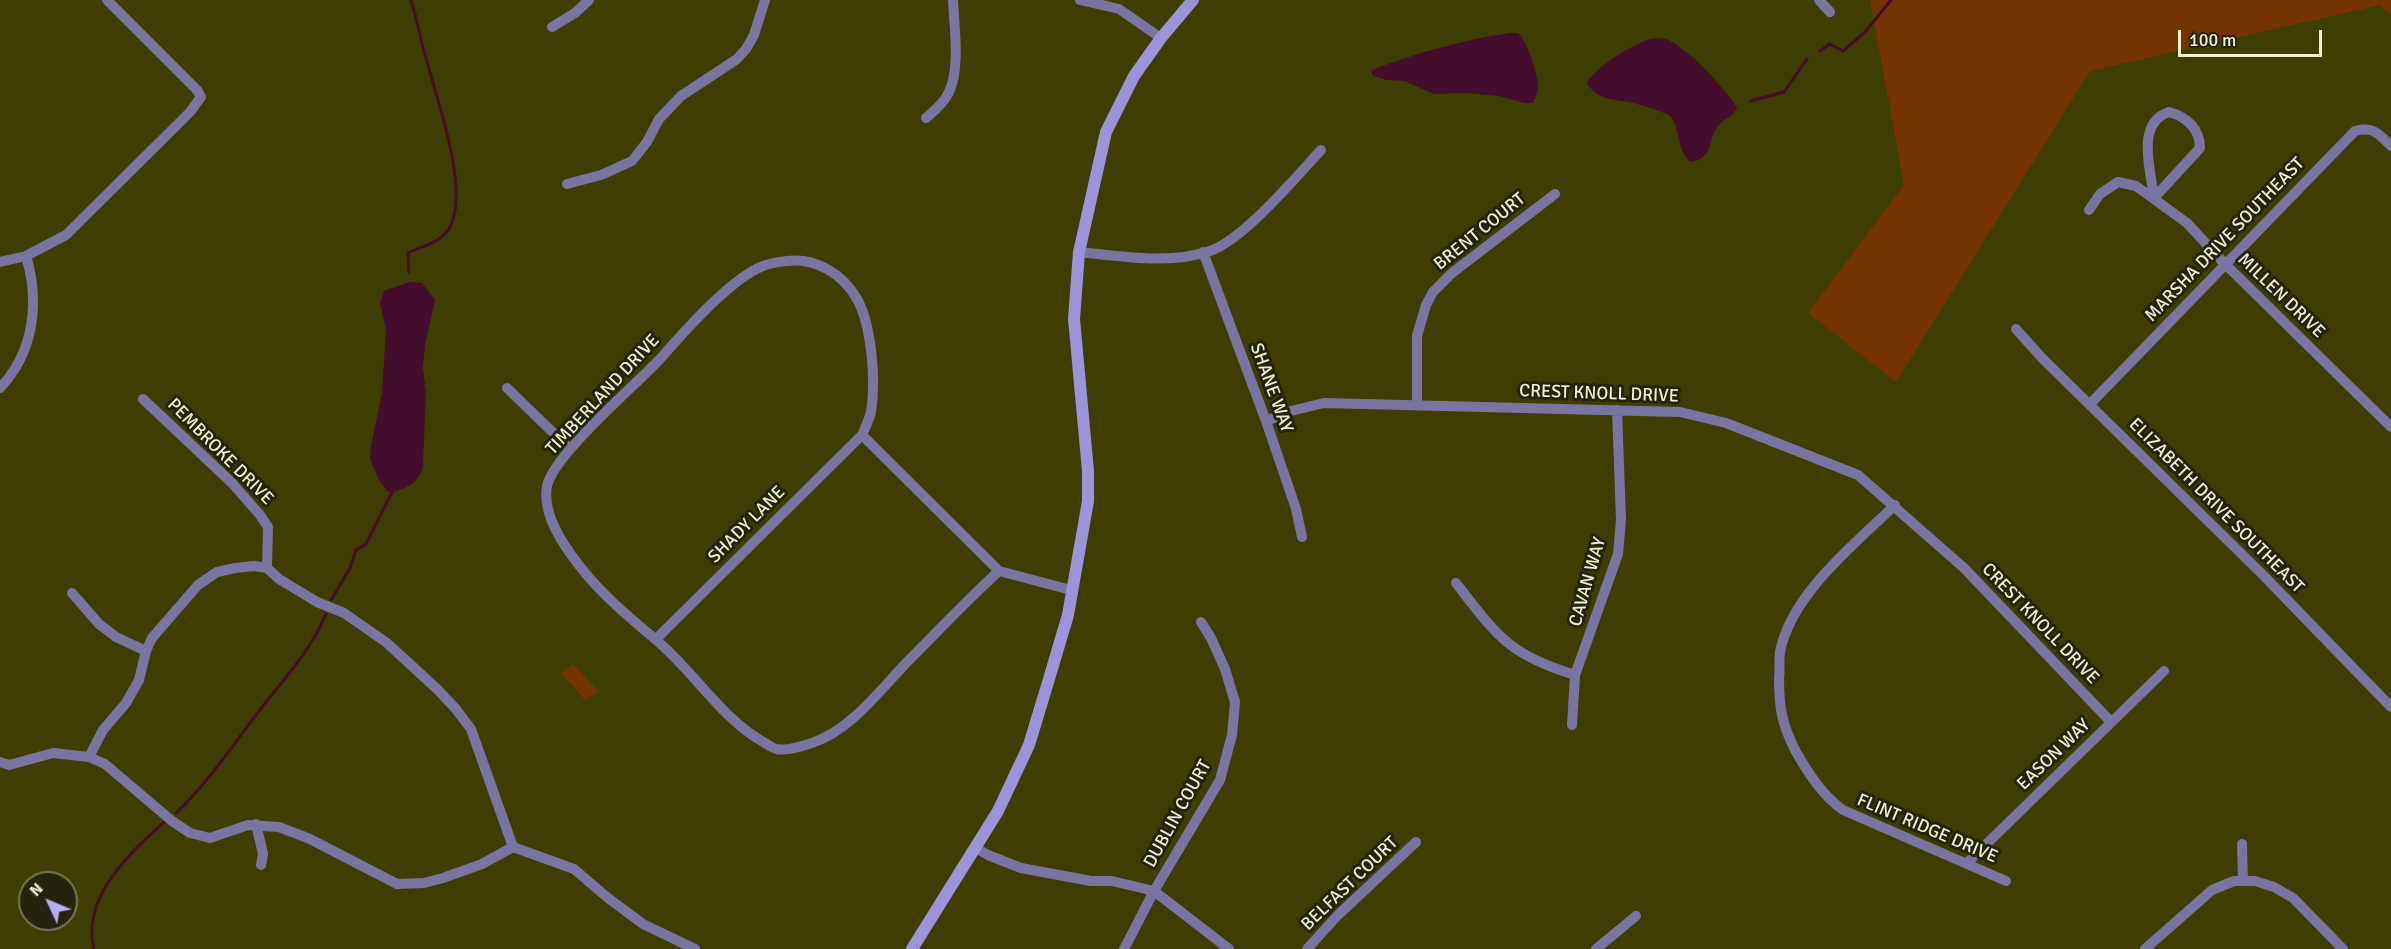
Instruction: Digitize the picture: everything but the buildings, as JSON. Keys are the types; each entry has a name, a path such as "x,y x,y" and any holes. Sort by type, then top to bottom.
{"street":[{"path":"0,262 26,256 66,235 190,112 201,98 196,90 107,0"},
{"path":"552,27 575,13 589,0"},
{"path":"567,184 601,175 632,161 647,142 659,119 681,96 737,59 746,49 754,35 765,0"},
{"path":"926,118 950,92 956,54 953,0"},
{"path":"1080,0 1119,9 1161,38"},
{"path":"912,949 998,811 1029,745 1068,615 1088,501 1088,471 1074,319 1078,252 1106,132 1134,76 1161,38 1193,0"},
{"path":"1819,0 1830,12"},
{"path":"2169,112 2179,114 2195,129 2200,139 2200,148 2154,198 2147,142 2152,123 2160,115 2169,112"},
{"name":"MARSHA DRIVE SOUTHEAST","path":"2090,404 2224,263 2355,131 2365,128 2379,134 2391,146"},
{"path":"1078,252 1148,259 1203,252 1228,242 1246,228 1322,150"},
{"name":"MILLEN DRIVE","path":"2089,210 2100,194 2118,182 2136,186 2154,198 2187,223 2224,263 2391,427"},
{"name":"BRENT COURT","path":"1417,406 1418,336 1426,305 1434,292 1452,273 1555,194"},
{"name":"SHANE WAY","path":"1203,252 1266,421 1296,509 1302,537"},
{"path":"0,388 19,362 33,320 33,279 26,256"},
{"name":"TIMBERLAND DRIVE","path":"861,435 870,414 872,369 867,330 856,298 835,273 808,260 789,260 764,265 742,278 686,331 570,449 551,475 547,485 547,504 558,533 569,552 599,590 645,632 656,639 720,707 752,736 777,749 809,744 831,735 867,704 999,572"},
{"name":"ELIZABETH DRIVE SOUTHEAST","path":"2016,329 2391,706"},
{"path":"507,388 570,449"},
{"name":"PEMBROKE DRIVE","path":"143,399 232,483 260,515 268,527 267,568"},
{"name":"CREST KNOLL DRIVE","path":"1266,421 1324,403 1680,412 1726,423 1858,475 1964,568 2110,722"},
{"name":"CAVAN WAY","path":"1572,725 1575,675 1604,600 1618,554 1621,520 1617,410"},
{"path":"861,435 999,572 1071,590"},
{"name":"SHADY LANE","path":"656,639 861,435"},
{"name":"FLINT RIDGE DRIVE","path":"1894,505 1808,594 1791,623 1780,651 1779,703 1784,729 1803,764 1828,799 1843,810 1967,862 2006,881"},
{"path":"89,757 103,730 126,703 140,681 146,651 152,638 198,585 217,572 254,566 267,568 279,579 317,602 344,613 378,637 455,708 471,729 513,847"},
{"path":"1456,583 1493,631 1518,652 1542,665 1575,675"},
{"path":"72,593 99,624 116,637 146,651"},
{"name":"DUBLIN COURT","path":"1124,949 1154,891 1220,780 1232,735 1235,702 1225,669 1201,622"},
{"name":"EASON WAY","path":"1967,862 2164,671"},
{"path":"0,762 9,765 53,753 89,757 105,764 172,821 190,833 210,838 256,824 296,832 397,884 424,883 443,878 482,864 513,847 574,869 643,924 695,949"},
{"path":"256,824 262,854 261,865"},
{"name":"BELFAST COURT","path":"1307,949 1337,916 1416,842"},
{"path":"2242,844 2243,881"},
{"path":"976,848 1021,868 1091,881 1112,881 1154,891 1229,949"},
{"path":"2145,949 2212,890 2234,881 2255,881 2274,887 2293,897 2343,949"},
{"path":"1596,949 1636,916"}],"shaded area":[{"path":"1870,0 2391,0 2391,15 2380,5 2090,71 1896,382 1808,313 1904,185"},
{"path":"1518,33 1528,49 1537,79 1538,89 1533,103 1499,96 1467,93 1434,94 1404,81 1373,76 1371,71 1444,47 1488,36"},
{"path":"1664,38 1694,58 1714,78 1737,107 1734,113 1718,126 1707,153 1698,160 1690,162 1682,151 1673,120 1669,115 1642,105 1602,96 1587,84 1596,72 1624,51 1650,39"},
{"path":"409,282 422,283 435,300 425,345 423,368 426,392 423,465 416,480 403,489 388,492 379,480 370,459 382,393 386,330 380,303 384,291"},
{"path":"573,664 598,691 586,701 562,674"}],"waterway":[{"path":"409,272 408,253 437,240 450,227 455,210 456,190 449,143 411,0"},
{"path":"1820,51 1830,44 1843,51 1865,32 1891,0"},
{"path":"1751,101 1784,92 1807,59"},
{"path":"331,600 350,568 356,550 366,544 392,492"},
{"path":"176,813 212,773 291,671 307,649 326,614"},
{"path":"94,949 92,930 101,895 123,863 164,822"}]}
